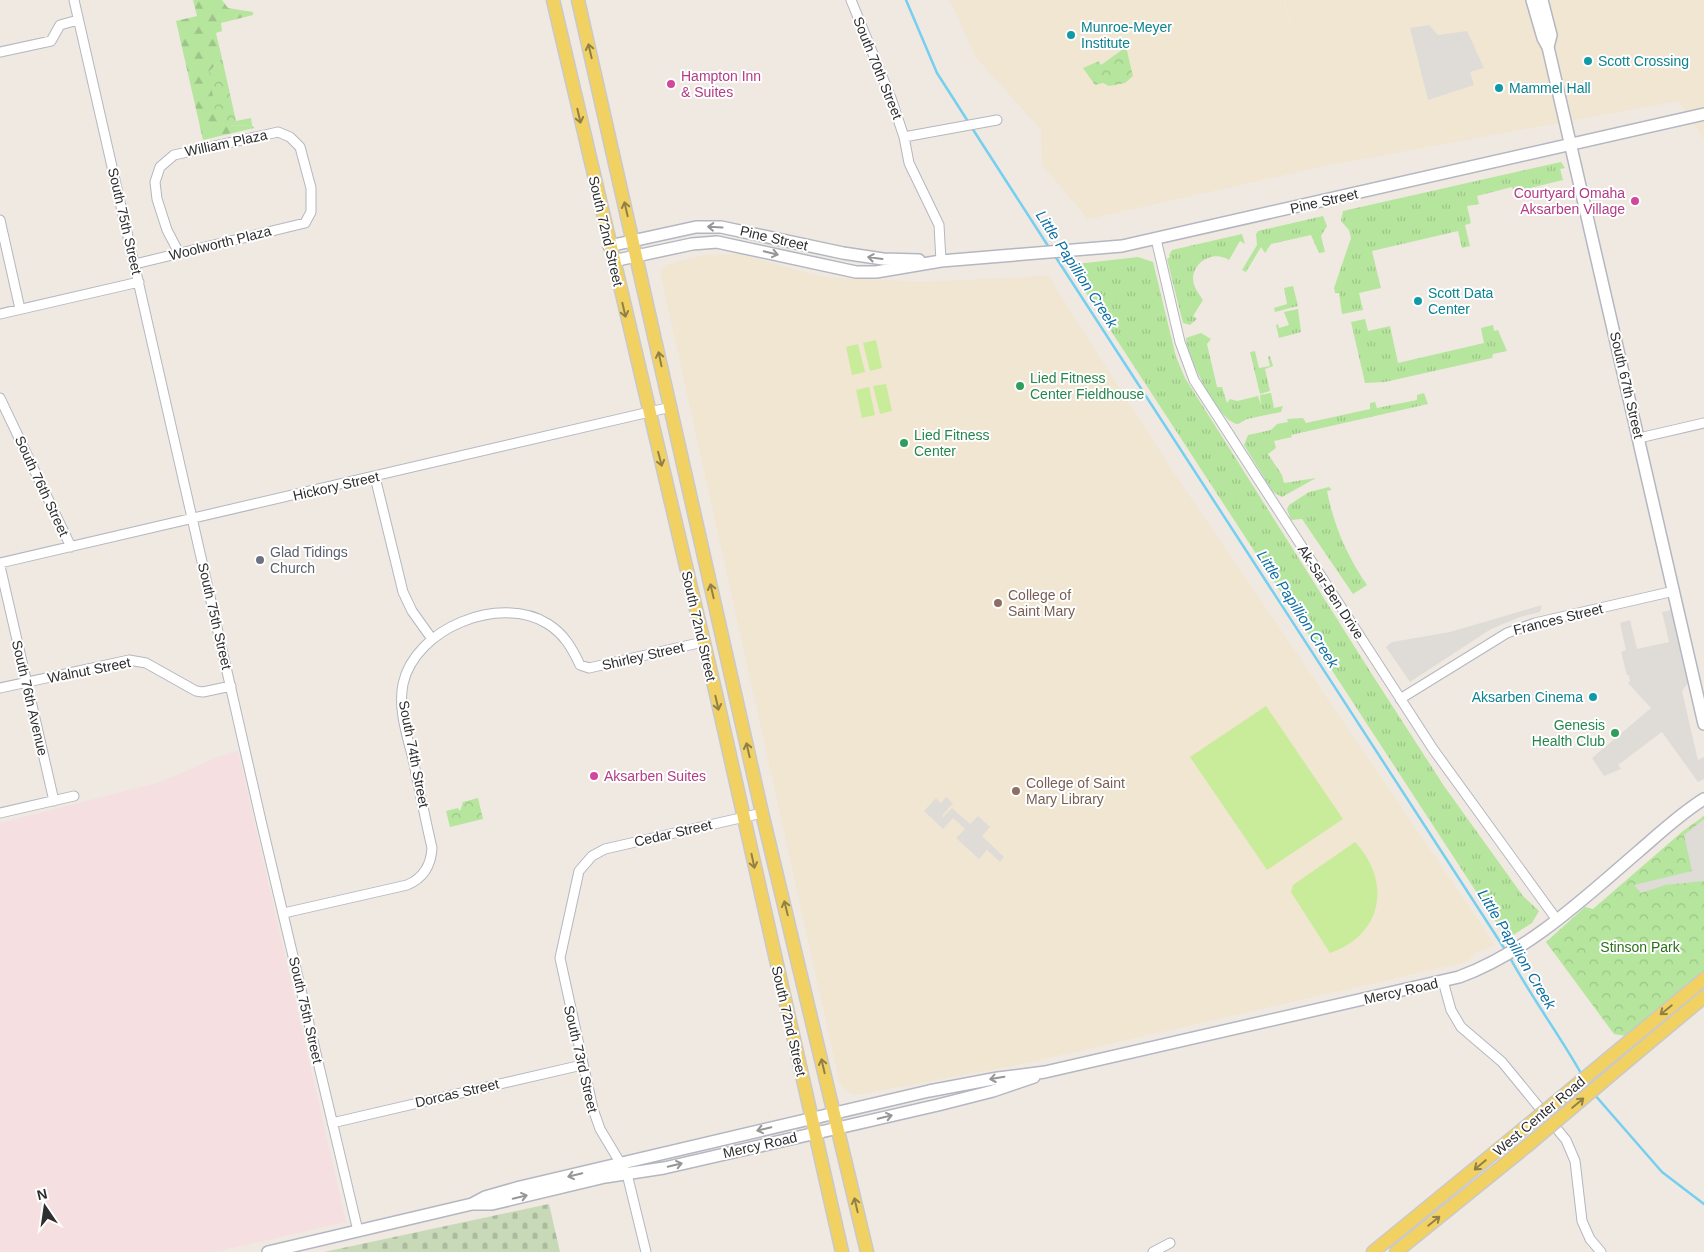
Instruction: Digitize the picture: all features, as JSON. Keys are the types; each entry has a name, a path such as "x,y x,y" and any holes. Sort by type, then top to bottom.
{"main road":[{"name":"South 72nd Street","path":"553,0 703,642 842,1252"},
{"name":"South 72nd Street","path":"578,0 762,812 867,1252"},
{"name":"South 67th Street","path":"1532,0 1543,38 1548,47 1572,145 1704,724"},
{"name":"South 67th Street","path":"1542,0 1551,35 1548,47"},
{"name":"Pine Street","path":"613,261 692,244 717,242 856,272 876,272 941,262 1091,250 1156,240 1704,114"},
{"name":"Pine Street","path":"609,246 692,228 721,227 850,254 883,259 941,262"},
{"name":"Mercy Road","path":"268,1252 472,1204 492,1204 811,1118 963,1084 1045,1072 1443,981 1479,970 1537,936 1678,817 1704,799"},
{"name":"West Center Road","path":"1373,1252 1704,979"},
{"name":"West Center Road","path":"1396,1252 1527,1146 1704,997"},
{"name":"Mercy Road","path":"624,1169 664,1168 993,1091 1045,1072"},
{"path":"828,1194 834,1252"}],"street":[{"name":"South 75th Street","path":"74,0 358,1231"},
{"name":"South 70th Street","path":"851,0 891,98 904,137 909,163 939,225 941,262"},
{"path":"0,52 51,41 60,26 78,20"},
{"path":"904,137 997,120"},
{"name":"William Plaza","path":"179,253 167,230 157,199 156,182 160,167 174,155 278,132 290,137 300,147 311,188 311,212 305,223"},
{"path":"0,220 20,309"},
{"name":"Woolworth Plaza","path":"135,264 305,223"},
{"name":"Ak-Sar-Ben Drive","path":"1156,240 1180,342 1194,380 1400,699 1437,754 1557,920"},
{"path":"0,314 139,282"},
{"name":"South 76th Street","path":"0,398 70,547"},
{"name":"Hickory Street","path":"0,565 671,407"},
{"path":"1639,438 1704,423"},
{"path":"375,478 403,592 412,611 432,639"},
{"name":"South 76th Avenue","path":"0,565 54,801"},
{"name":"Frances Street","path":"1400,699 1507,632 1535,623 1674,591"},
{"name":"Shirley Street","path":"432,639 438,633 463,622 500,614 522,614 536,618 555,628 567,641 580,665 589,668 703,642"},
{"name":"South 74th Street","path":"284,913 407,885 420,878 426,870 431,858 432,848 404,721 402,699 404,683 411,666 423,647 432,639"},
{"name":"Walnut Street","path":"0,688 129,660 146,663 196,691 203,692 231,686"},
{"path":"0,813 74,796"},
{"name":"Cedar Street","path":"587,861 605,850 762,812"},
{"name":"South 73rd Street","path":"587,861 576,880 560,958 596,1121 624,1169 646,1252"},
{"path":"1443,981 1451,1010 1461,1027 1508,1068 1566,1140 1575,1164 1581,1219 1587,1234 1601,1252"},
{"name":"Dorcas Street","path":"332,1123 582,1064"},
{"path":"1153,1252 1170,1243"}],"shaded area":[{"path":"950,0 1284,0 1296,50 1285,0 1704,0 1704,139 1678,101 1324,166 1088,219 1042,165 1041,130 975,56"},
{"path":"1429,25 1438,35 1467,31 1484,68 1470,72 1474,85 1428,100 1410,28"},
{"name":"College of Saint Mary","path":"740,254 822,277 921,282 1048,276 1170,467 1495,945 1475,953 1466,962 1013,1066 855,1095 845,1090 840,1084 660,272 666,265 704,255"},
{"path":"1542,605 1540,612 1520,617 1491,629 1410,682 1386,647 1392,642 1450,632"},
{"path":"1671,610 1688,683 1682,691 1698,760 1704,757 1704,779 1698,782 1662,732 1618,765 1621,769 1604,776 1592,758 1651,708 1628,683 1630,681 1629,675 1627,675 1621,652 1626,650 1620,623 1630,620 1637,649 1669,642 1662,612"},
{"path":"238,751 346,1222 215,1252 0,1252 0,823 161,782 218,757"},
{"path":"946,797 953,803 942,816 952,808 970,824 978,816 990,827 982,836 1004,857 1000,862 987,850 979,859 956,838 965,829 953,818 943,829 924,811 936,798 941,803"},
{"path":"1704,819 1704,881 1665,885 1641,893 1634,885 1692,871 1684,835"}],"green space":[{"path":"193,0 222,0 228,8 253,12 253,15 221,23 222,31 216,33 222,58 209,72 227,126 252,125 254,128 203,140 176,21 197,16"},
{"path":"1126,47 1133,76 1125,83 1109,86 1103,83 1095,85 1083,68 1099,61 1101,65"},
{"path":"222,58 236,121 251,118 252,125 227,126 216,116 209,72"},
{"path":"1561,162 1565,168 1560,169 1563,180 1514,192 1512,187 1477,196 1479,204 1467,206 1471,223 1465,225 1470,246 1462,248 1458,231 1372,251 1381,288 1359,293 1363,310 1342,314 1339,293 1335,293 1334,288 1351,238 1349,230 1341,221 1343,211"},
{"path":"1323,216 1327,226 1321,236 1325,252 1319,253 1311,235 1271,244 1265,253 1261,247 1246,272 1242,270 1257,245 1256,234 1258,231"},
{"path":"1242,234 1245,244 1240,241 1229,260 1217,256 1211,257 1201,262 1197,267 1194,272 1193,281 1196,290 1203,300 1193,316 1197,319 1190,325 1183,323 1167,259 1170,257 1169,255 1172,250"},
{"path":"1138,257 1153,262 1176,357 1185,378 1444,786 1523,896 1539,911 1532,923 1507,939 1068,265"},
{"path":"1293,286 1298,306 1275,312 1274,308 1287,304 1284,288"},
{"path":"1298,309 1301,332 1279,338 1276,325 1278,324 1279,328 1289,325 1284,312"},
{"path":"1365,319 1368,331 1390,326 1398,363 1484,343 1481,328 1493,325 1494,331 1498,330 1507,351 1493,354 1492,358 1385,382 1365,383 1351,322"},
{"path":"1201,333 1211,339 1207,344 1217,387 1222,387 1227,403 1230,399 1237,401 1258,396 1261,405 1260,395 1271,393 1274,408 1283,406 1281,412 1247,419 1238,424 1230,421 1213,401 1205,387 1188,347 1186,338"},
{"path":"876,340 882,368 870,371 863,343"},
{"path":"858,344 865,372 852,375 846,347"},
{"path":"1255,351 1259,368 1270,366 1268,357 1270,356 1273,366 1265,369 1270,391 1260,394 1250,352"},
{"path":"886,384 892,411 880,414 873,386"},
{"path":"869,387 875,415 862,418 856,390"},
{"path":"1424,393 1428,404 1291,435 1292,437 1274,441 1276,448 1268,454 1282,475 1284,483 1316,478 1282,497 1273,492 1244,445 1248,435 1271,430 1277,424 1288,422 1287,419 1303,418 1306,423 1370,409 1370,403 1375,402 1377,408 1417,400 1417,395"},
{"path":"1329,487 1332,490 1327,491 1337,528 1347,552 1367,585 1353,594 1302,519 1291,520 1287,509 1289,505 1309,492"},
{"path":"1266,706 1343,819 1267,870 1190,757"},
{"path":"478,798 483,819 450,827 446,811 458,808 460,811 463,802"},
{"name":"Stinson Park","path":"1704,816 1704,972 1626,1036 1614,1034 1546,942 1585,907 1593,909 1683,831"},
{"path":"1355,842 1367,857 1374,873 1377,890 1376,905 1371,920 1361,934 1348,945 1330,953 1291,892 1293,885"},
{"path":"549,1204 560,1252 324,1252"}],"waterway":[{"name":"Little Papillion Creek","path":"906,0 937,73 969,123"},
{"name":"Little Papillion Creek","path":"972,128 1050,249"},
{"name":"Little Papillion Creek","path":"1055,256 1506,951"},
{"name":"Little Papillion Creek","path":"1509,956 1582,1075"},
{"name":"Little Papillion Creek","path":"1594,1094 1662,1172 1704,1204"}],"place":[{"name":"Munroe-Meyer Institute","path":"1071,35"},
{"name":"Scott Crossing","path":"1588,61"},
{"name":"Hampton Inn & Suites","path":"671,84"},
{"name":"Mammel Hall","path":"1499,88"},
{"name":"Courtyard Omaha Aksarben Village","path":"1635,201"},
{"name":"Scott Data Center","path":"1418,301"},
{"name":"Lied Fitness Center Fieldhouse","path":"1020,386"},
{"name":"Lied Fitness Center","path":"904,443"},
{"name":"Glad Tidings Church","path":"260,560"},
{"name":"College of Saint Mary","path":"998,603"},
{"name":"Aksarben Cinema","path":"1593,697"},
{"name":"Genesis Health Club","path":"1615,733"},
{"name":"Aksarben Suites","path":"594,776"},
{"name":"College of Saint Mary Library","path":"1016,791"}]}
